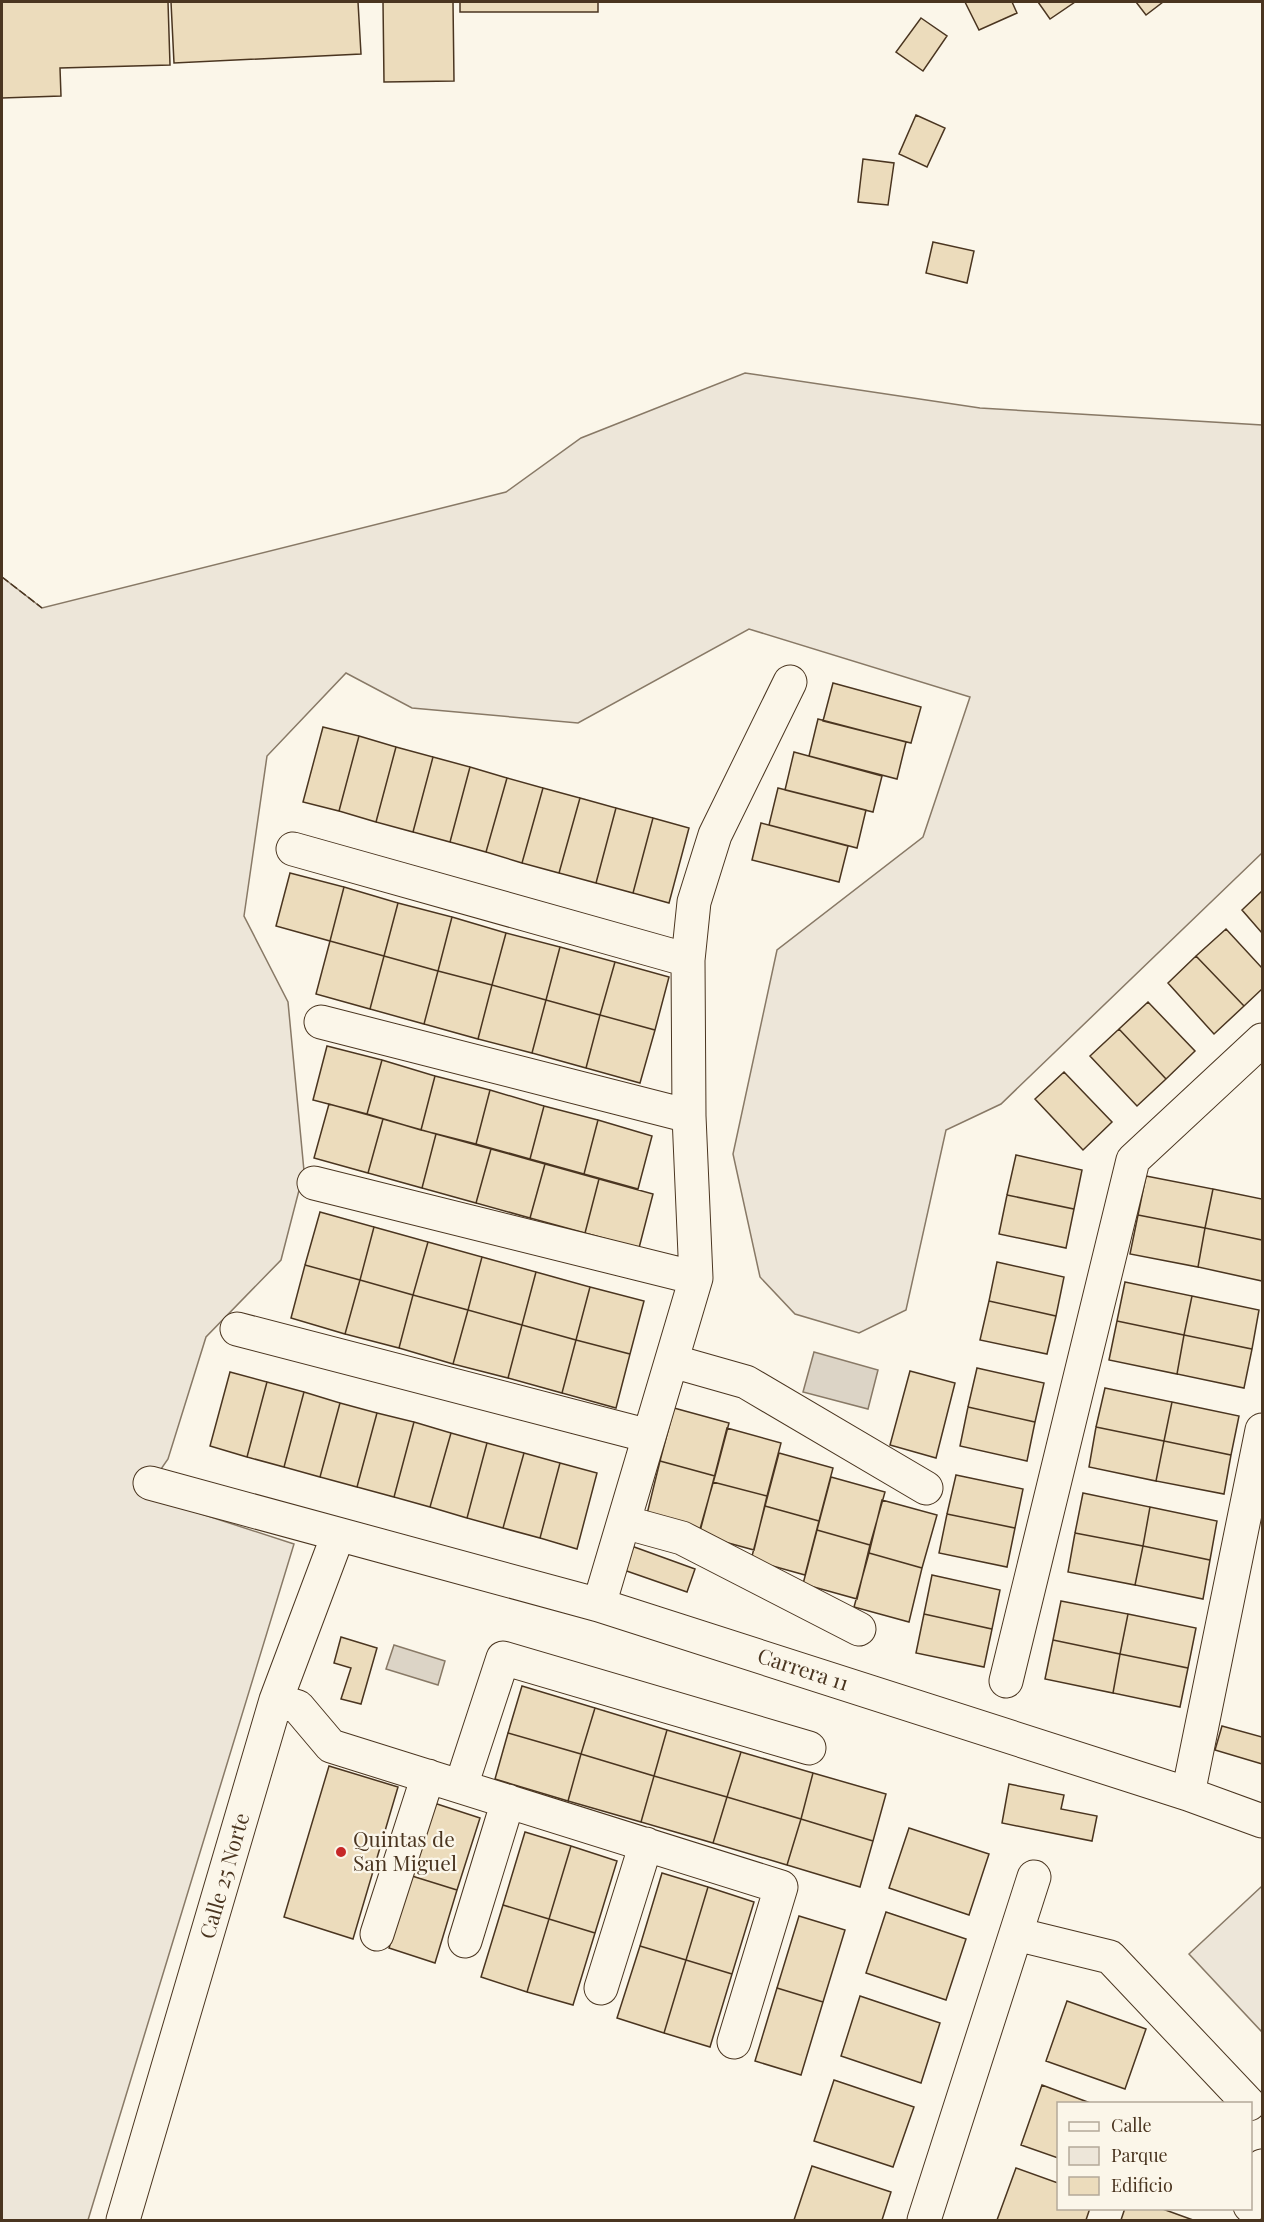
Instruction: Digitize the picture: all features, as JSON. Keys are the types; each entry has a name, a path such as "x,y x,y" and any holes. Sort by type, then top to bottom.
{"street":[{"path":"599,1605 696,1278 689,1116 688,960 694,902 715,835 790,682"},
{"path":"293,849 688,960"},
{"path":"321,1022 689,1116"},
{"path":"1006,1681 1133,1160 1260,1046"},
{"path":"314,1183 696,1278"},
{"path":"237,1329 649,1437"},
{"path":"672,1361 746,1382 926,1488"},
{"path":"1188,1794 1263,1430"},
{"name":"Carrera 11","path":"150,1483 599,1605 1188,1794 1263,1821"},
{"path":"624,1522 682,1538 859,1629"},
{"name":"Calle 25 Norte","path":"123,2220 276,1700 338,1535"},
{"path":"461,1786 503,1658 809,1748"},
{"path":"276,1700 298,1707 331,1746 781,1887 734,2042"},
{"path":"377,1934 428,1776"},
{"path":"465,1941 508,1801"},
{"path":"601,1988 646,1844"},
{"path":"924,2220 1034,1877"},
{"path":"1016,1934 1110,1958 1248,2102"},
{"path":"1252,2106 1263,2120"},
{"path":"1252,2201 1263,2166"}],"green space":[{"path":"745,373 980,408 1262,425 1262,853 1001,1104 946,1130 906,1310 859,1333 795,1314 760,1277 733,1154 777,950 923,837 970,697 749,629 578,723 412,708 346,673 267,756 244,916 288,1002 304,1171 281,1260 206,1337 168,1459 143,1495 294,1544 88,2220 2,2220 2,577 42,608 506,492 581,438"},
{"path":"1262,1888 1262,2032 1189,1954"}],"shaded area":[{"path":"814,1352 878,1370 868,1409 803,1392"},
{"path":"394,1645 445,1661 438,1685 386,1669"}],"building":[{"path":"2,2 168,2 170,65 60,68 61,96 2,98"},
{"path":"171,2 358,2 361,54 174,63"},
{"path":"383,2 453,2 454,81 384,82"},
{"path":"460,2 598,2 598,12 460,12"},
{"path":"965,2 1012,2 1017,13 979,30"},
{"path":"1038,2 1075,2 1050,19"},
{"path":"1136,2 1163,2 1146,15"},
{"path":"921,18 947,36 923,71 896,52"},
{"path":"916,115 945,128 927,167 899,154"},
{"path":"863,159 894,163 888,205 858,202"},
{"path":"933,242 974,251 967,283 926,273"},
{"path":"833,683 921,707 911,743 823,721"},
{"path":"818,719 906,742 897,779 809,756"},
{"path":"323,727 359,736 339,811 303,802"},
{"path":"359,736 396,747 376,822 339,811"},
{"path":"396,747 433,757 413,832 376,822"},
{"path":"794,752 882,776 873,812 785,790"},
{"path":"433,757 470,767 450,842 413,832"},
{"path":"470,767 507,778 486,852 450,842"},
{"path":"507,778 543,788 522,863 486,852"},
{"path":"543,788 580,798 559,873 522,863"},
{"path":"778,788 866,810 857,848 769,825"},
{"path":"580,798 616,808 596,883 559,873"},
{"path":"616,808 653,818 633,893 596,883"},
{"path":"653,818 689,828 669,903 633,893"},
{"path":"761,823 848,846 839,882 752,860"},
{"path":"290,873 344,887 330,941 276,926"},
{"path":"344,887 398,903 384,956 330,941"},
{"path":"1262,891 1262,933 1242,910"},
{"path":"398,903 452,917 438,971 384,956"},
{"path":"452,917 506,933 492,985 438,971"},
{"path":"1226,929 1262,968 1262,989 1244,1006 1196,956"},
{"path":"506,933 560,947 546,1000 492,985"},
{"path":"330,941 384,956 370,1009 316,994"},
{"path":"560,947 615,962 600,1015 546,1000"},
{"path":"384,956 438,971 424,1024 370,1009"},
{"path":"1196,956 1244,1006 1214,1034 1168,983"},
{"path":"615,962 669,977 655,1030 600,1015"},
{"path":"438,971 492,985 478,1039 424,1024"},
{"path":"492,985 546,1000 532,1053 478,1039"},
{"path":"546,1000 600,1015 586,1068 532,1053"},
{"path":"1148,1002 1195,1051 1166,1079 1119,1029"},
{"path":"600,1015 655,1030 640,1083 586,1068"},
{"path":"1119,1029 1166,1079 1137,1106 1090,1056"},
{"path":"327,1046 382,1060 367,1114 313,1100"},
{"path":"382,1060 435,1076 421,1130 367,1114"},
{"path":"1064,1072 1112,1122 1083,1150 1035,1099"},
{"path":"435,1076 490,1090 476,1144 421,1130"},
{"path":"490,1090 544,1106 530,1159 476,1144"},
{"path":"329,1104 383,1119 368,1173 314,1158"},
{"path":"544,1106 598,1120 584,1174 530,1159"},
{"path":"383,1119 436,1134 422,1188 368,1173"},
{"path":"598,1120 652,1136 638,1189 584,1174"},
{"path":"436,1134 491,1149 476,1203 422,1188"},
{"path":"491,1149 545,1164 530,1218 476,1203"},
{"path":"1016,1155 1082,1170 1074,1209 1007,1195"},
{"path":"545,1164 599,1179 585,1233 530,1218"},
{"path":"1146,1176 1213,1189 1205,1228 1138,1215"},
{"path":"599,1179 653,1194 639,1248 585,1233"},
{"path":"1213,1189 1262,1199 1262,1240 1205,1228"},
{"path":"1007,1195 1074,1209 1066,1248 999,1234"},
{"path":"320,1212 374,1227 360,1280 305,1265"},
{"path":"1138,1215 1205,1228 1198,1267 1130,1254"},
{"path":"374,1227 428,1242 413,1295 360,1280"},
{"path":"1205,1228 1262,1240 1262,1281 1198,1267"},
{"path":"428,1242 482,1257 468,1310 413,1295"},
{"path":"482,1257 536,1272 522,1325 468,1310"},
{"path":"997,1262 1064,1277 1056,1316 989,1301"},
{"path":"305,1265 360,1280 345,1334 291,1318"},
{"path":"536,1272 590,1287 576,1340 522,1325"},
{"path":"360,1280 413,1295 399,1348 345,1334"},
{"path":"1125,1282 1192,1296 1184,1335 1117,1321"},
{"path":"590,1287 644,1301 630,1354 576,1340"},
{"path":"413,1295 468,1310 453,1364 399,1348"},
{"path":"1192,1296 1259,1310 1252,1349 1184,1335"},
{"path":"989,1301 1056,1316 1047,1354 980,1340"},
{"path":"468,1310 522,1325 508,1378 453,1364"},
{"path":"1117,1321 1184,1335 1177,1374 1109,1360"},
{"path":"522,1325 576,1340 562,1393 508,1378"},
{"path":"1184,1335 1252,1349 1244,1388 1177,1374"},
{"path":"576,1340 630,1354 616,1408 562,1393"},
{"path":"977,1368 1044,1383 1035,1422 968,1407"},
{"path":"910,1371 955,1383 936,1458 890,1445"},
{"path":"230,1372 267,1382 247,1457 210,1446"},
{"path":"267,1382 304,1392 284,1467 247,1457"},
{"path":"1105,1388 1172,1402 1164,1441 1096,1427"},
{"path":"304,1392 340,1403 320,1477 284,1467"},
{"path":"1172,1402 1239,1416 1231,1455 1164,1441"},
{"path":"340,1403 377,1413 357,1487 320,1477"},
{"path":"968,1407 1035,1422 1027,1461 960,1446"},
{"path":"674,1408 729,1423 715,1476 660,1461"},
{"path":"377,1413 414,1422 394,1497 357,1487"},
{"path":"414,1422 451,1433 430,1507 394,1497"},
{"path":"1096,1427 1164,1441 1156,1481 1089,1467"},
{"path":"727,1428 781,1443 767,1496 713,1482"},
{"path":"451,1433 487,1443 467,1518 430,1507"},
{"path":"1164,1441 1231,1455 1224,1494 1156,1481"},
{"path":"487,1443 524,1453 503,1528 467,1518"},
{"path":"524,1453 560,1463 540,1538 503,1528"},
{"path":"779,1453 833,1468 819,1521 765,1506"},
{"path":"660,1461 715,1476 700,1529 647,1514"},
{"path":"560,1463 597,1473 577,1549 540,1538"},
{"path":"956,1475 1023,1489 1015,1528 947,1514"},
{"path":"831,1477 885,1492 870,1545 817,1530"},
{"path":"713,1482 767,1496 754,1550 699,1535"},
{"path":"1083,1493 1150,1507 1143,1546 1075,1533"},
{"path":"882,1500 937,1515 922,1568 869,1553"},
{"path":"765,1506 819,1521 805,1575 751,1560"},
{"path":"1150,1507 1217,1521 1210,1560 1143,1546"},
{"path":"947,1514 1015,1528 1007,1567 939,1553"},
{"path":"817,1530 870,1545 857,1599 803,1584"},
{"path":"1075,1533 1143,1546 1135,1585 1068,1572"},
{"path":"626,1544 695,1569 687,1592 618,1568"},
{"path":"1143,1546 1210,1560 1203,1599 1135,1585"},
{"path":"869,1553 922,1568 909,1622 854,1607"},
{"path":"932,1575 1000,1590 992,1629 924,1614"},
{"path":"1061,1601 1128,1614 1120,1654 1053,1640"},
{"path":"924,1614 992,1629 984,1667 916,1653"},
{"path":"1128,1614 1196,1628 1188,1668 1120,1654"},
{"path":"341,1637 377,1648 361,1704 341,1699 351,1668 334,1663"},
{"path":"1053,1640 1120,1654 1113,1693 1045,1679"},
{"path":"1120,1654 1188,1668 1180,1707 1113,1693"},
{"path":"522,1686 595,1708 581,1754 508,1733"},
{"path":"595,1708 667,1730 654,1776 581,1754"},
{"path":"1222,1726 1262,1737 1262,1764 1215,1750"},
{"path":"667,1730 741,1752 727,1797 654,1776"},
{"path":"508,1733 581,1754 568,1801 495,1779"},
{"path":"741,1752 813,1773 801,1819 727,1797"},
{"path":"581,1754 654,1776 641,1822 568,1801"},
{"name":"Quintas de San Miguel","path":"329,1766 398,1787 353,1939 284,1917"},
{"path":"813,1773 886,1794 873,1841 801,1819"},
{"path":"654,1776 727,1797 713,1843 641,1822"},
{"path":"1009,1784 1064,1795 1061,1809 1097,1816 1092,1841 1002,1823"},
{"path":"727,1797 801,1819 787,1865 713,1843"},
{"path":"434,1803 480,1818 457,1890 412,1876"},
{"path":"801,1819 873,1841 860,1887 787,1865"},
{"path":"909,1828 989,1854 969,1915 889,1888"},
{"path":"525,1832 571,1846 549,1919 503,1905"},
{"path":"571,1846 617,1861 595,1933 549,1919"},
{"path":"662,1873 708,1887 686,1960 640,1946"},
{"path":"412,1876 457,1890 435,1963 389,1948"},
{"path":"708,1887 754,1902 732,1974 686,1960"},
{"path":"503,1905 549,1919 527,1992 481,1977"},
{"path":"886,1912 966,1939 946,2000 866,1973"},
{"path":"799,1916 845,1930 823,2002 777,1988"},
{"path":"549,1919 595,1933 573,2005 527,1992"},
{"path":"640,1946 686,1960 664,2033 617,2018"},
{"path":"686,1960 732,1974 710,2047 664,2033"},
{"path":"777,1988 823,2002 801,2075 755,2061"},
{"path":"860,1996 940,2023 921,2083 841,2056"},
{"path":"1067,2001 1146,2029 1125,2089 1046,2061"},
{"path":"834,2080 914,2107 893,2167 814,2141"},
{"path":"1042,2085 1088,2102 1057,2102 1057,2158 1021,2145"},
{"path":"812,2166 891,2192 882,2220 794,2220"},
{"path":"1016,2168 1057,2183 1057,2210 1089,2210 1086,2220 997,2220"},
{"path":"1124,2210 1166,2210 1193,2220 1121,2220"}],"fence":[{"path":"2,577 42,608"}],"place":[{"name":"Quintas de San Miguel","path":"341,1852"}]}
